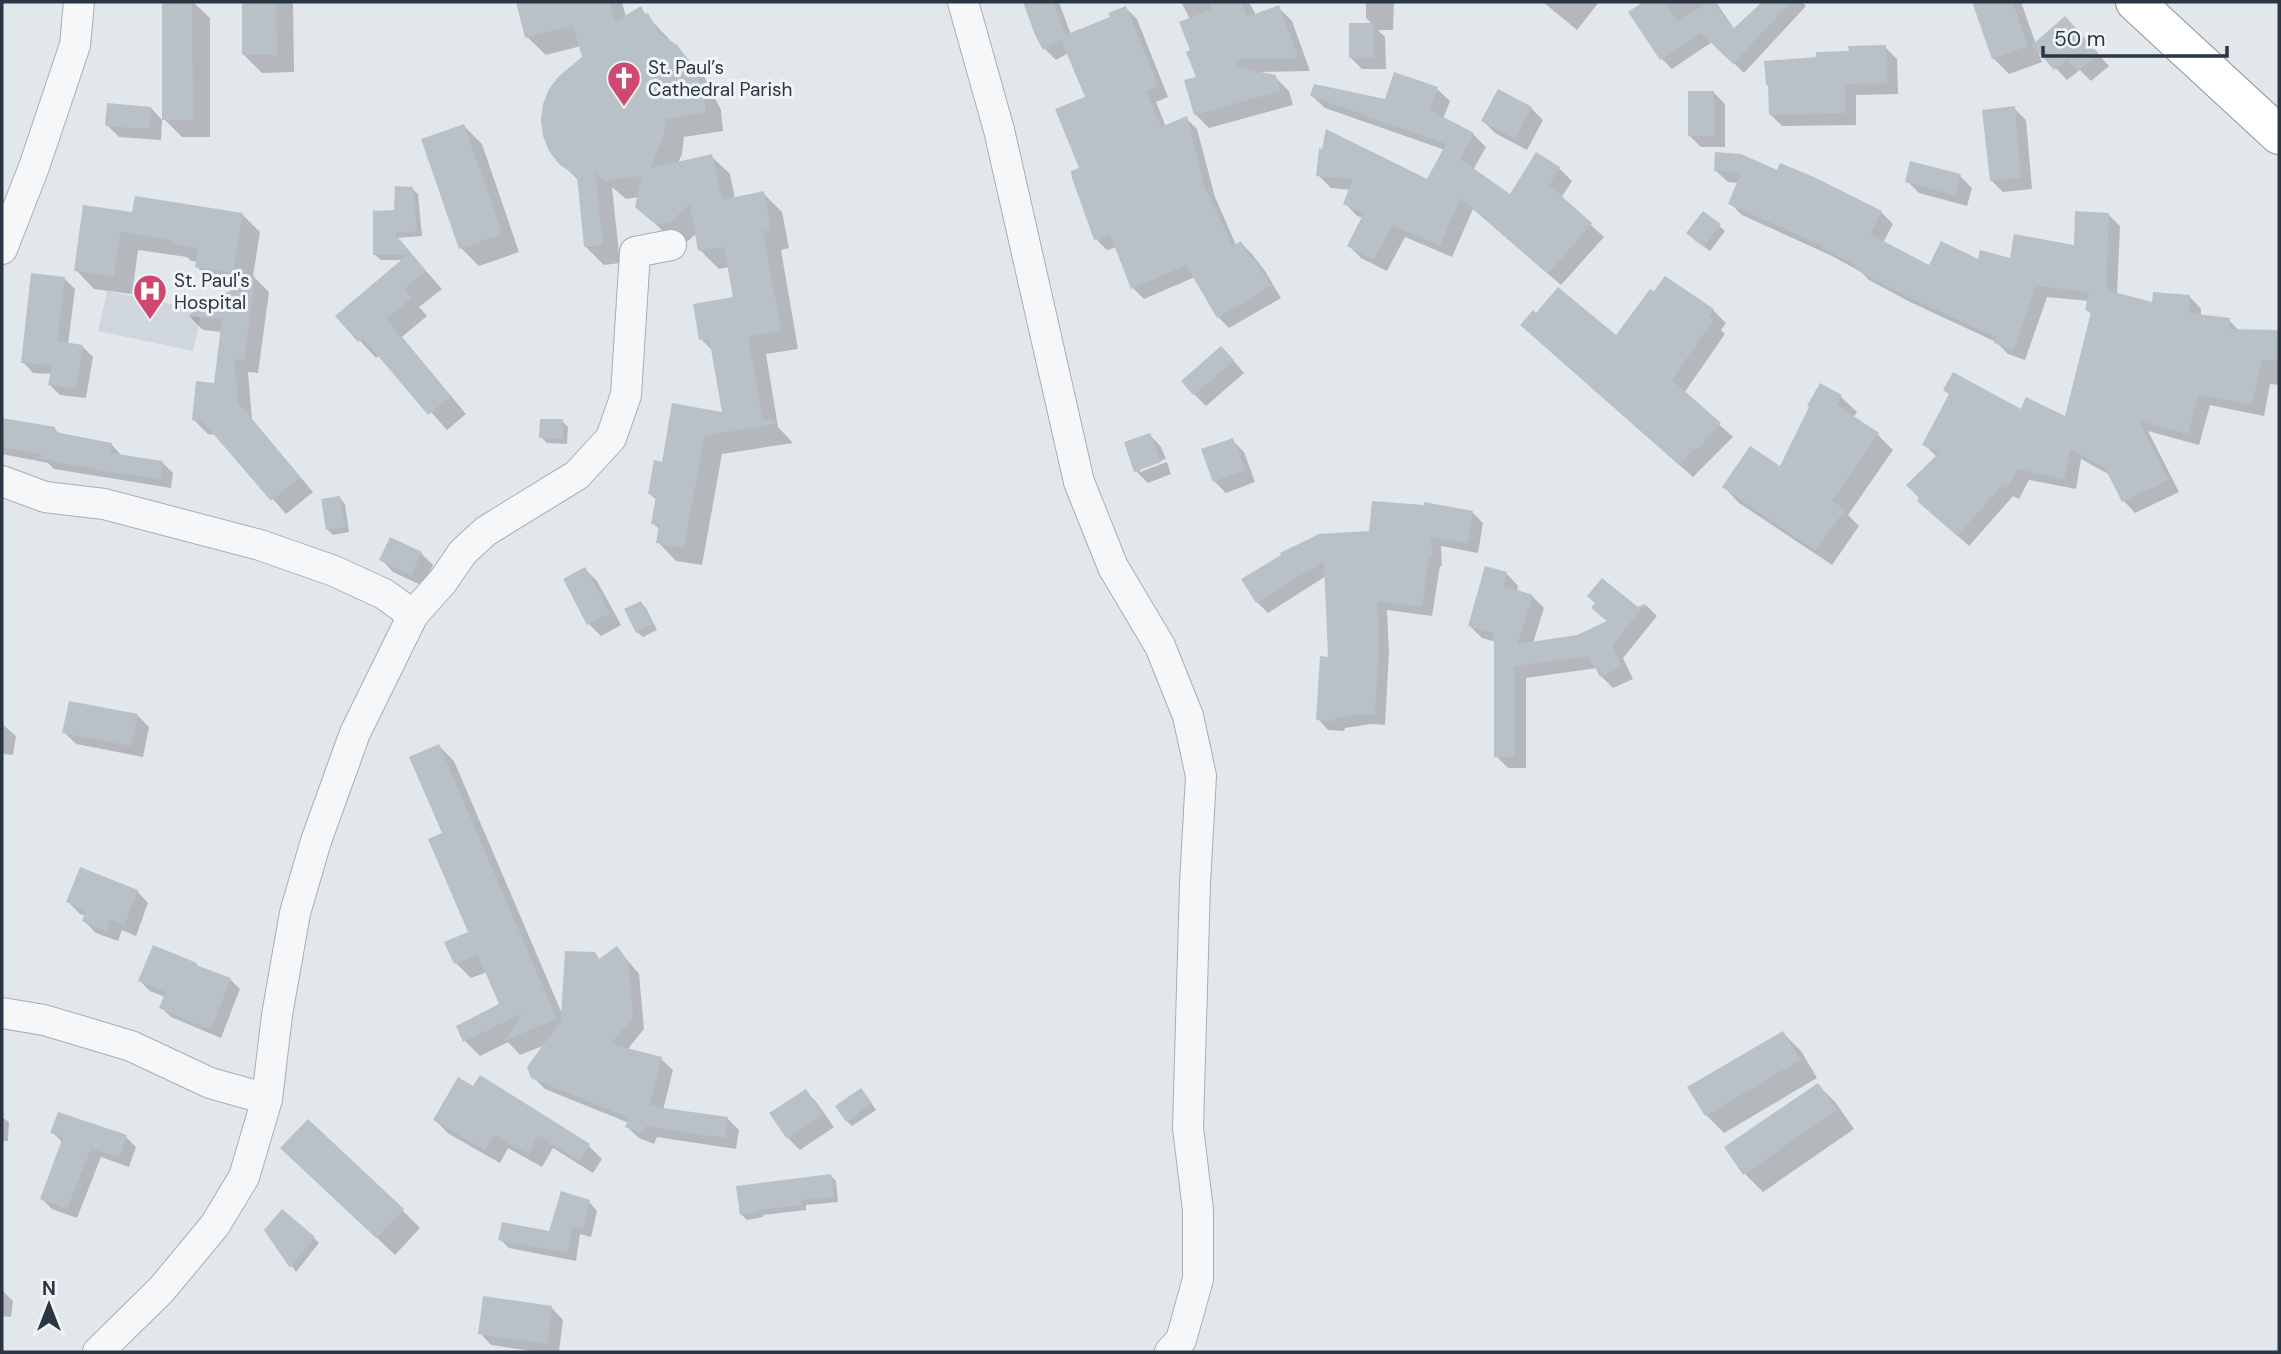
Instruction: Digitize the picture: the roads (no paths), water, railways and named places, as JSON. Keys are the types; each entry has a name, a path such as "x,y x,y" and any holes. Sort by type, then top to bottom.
{"highway":[{"path":"2135,2 2226,88 2274,121"}],"street":[{"path":"4,236 34,167 75,45 79,2"},
{"path":"963,2 999,130 1079,482 1113,567 1160,646 1188,716 1201,776 1188,1128 1198,1210 1198,1279 1181,1340 1170,1352"},
{"path":"98,1352 162,1289 215,1225 244,1177 267,1099 277,1015 295,913 313,853 355,733 413,615 443,581 463,552 485,531 577,475 611,438 626,395 635,252 671,245"},
{"path":"2,481 45,497 104,504 260,545 334,571 384,594 413,615"},
{"path":"2,1013 44,1020 131,1046 210,1083 267,1099"}],"place":[{"name":"St. Paul’s Cathedral Parish","path":"624,108"},
{"name":"St. Paul's Hospital","path":"150,321"}]}
